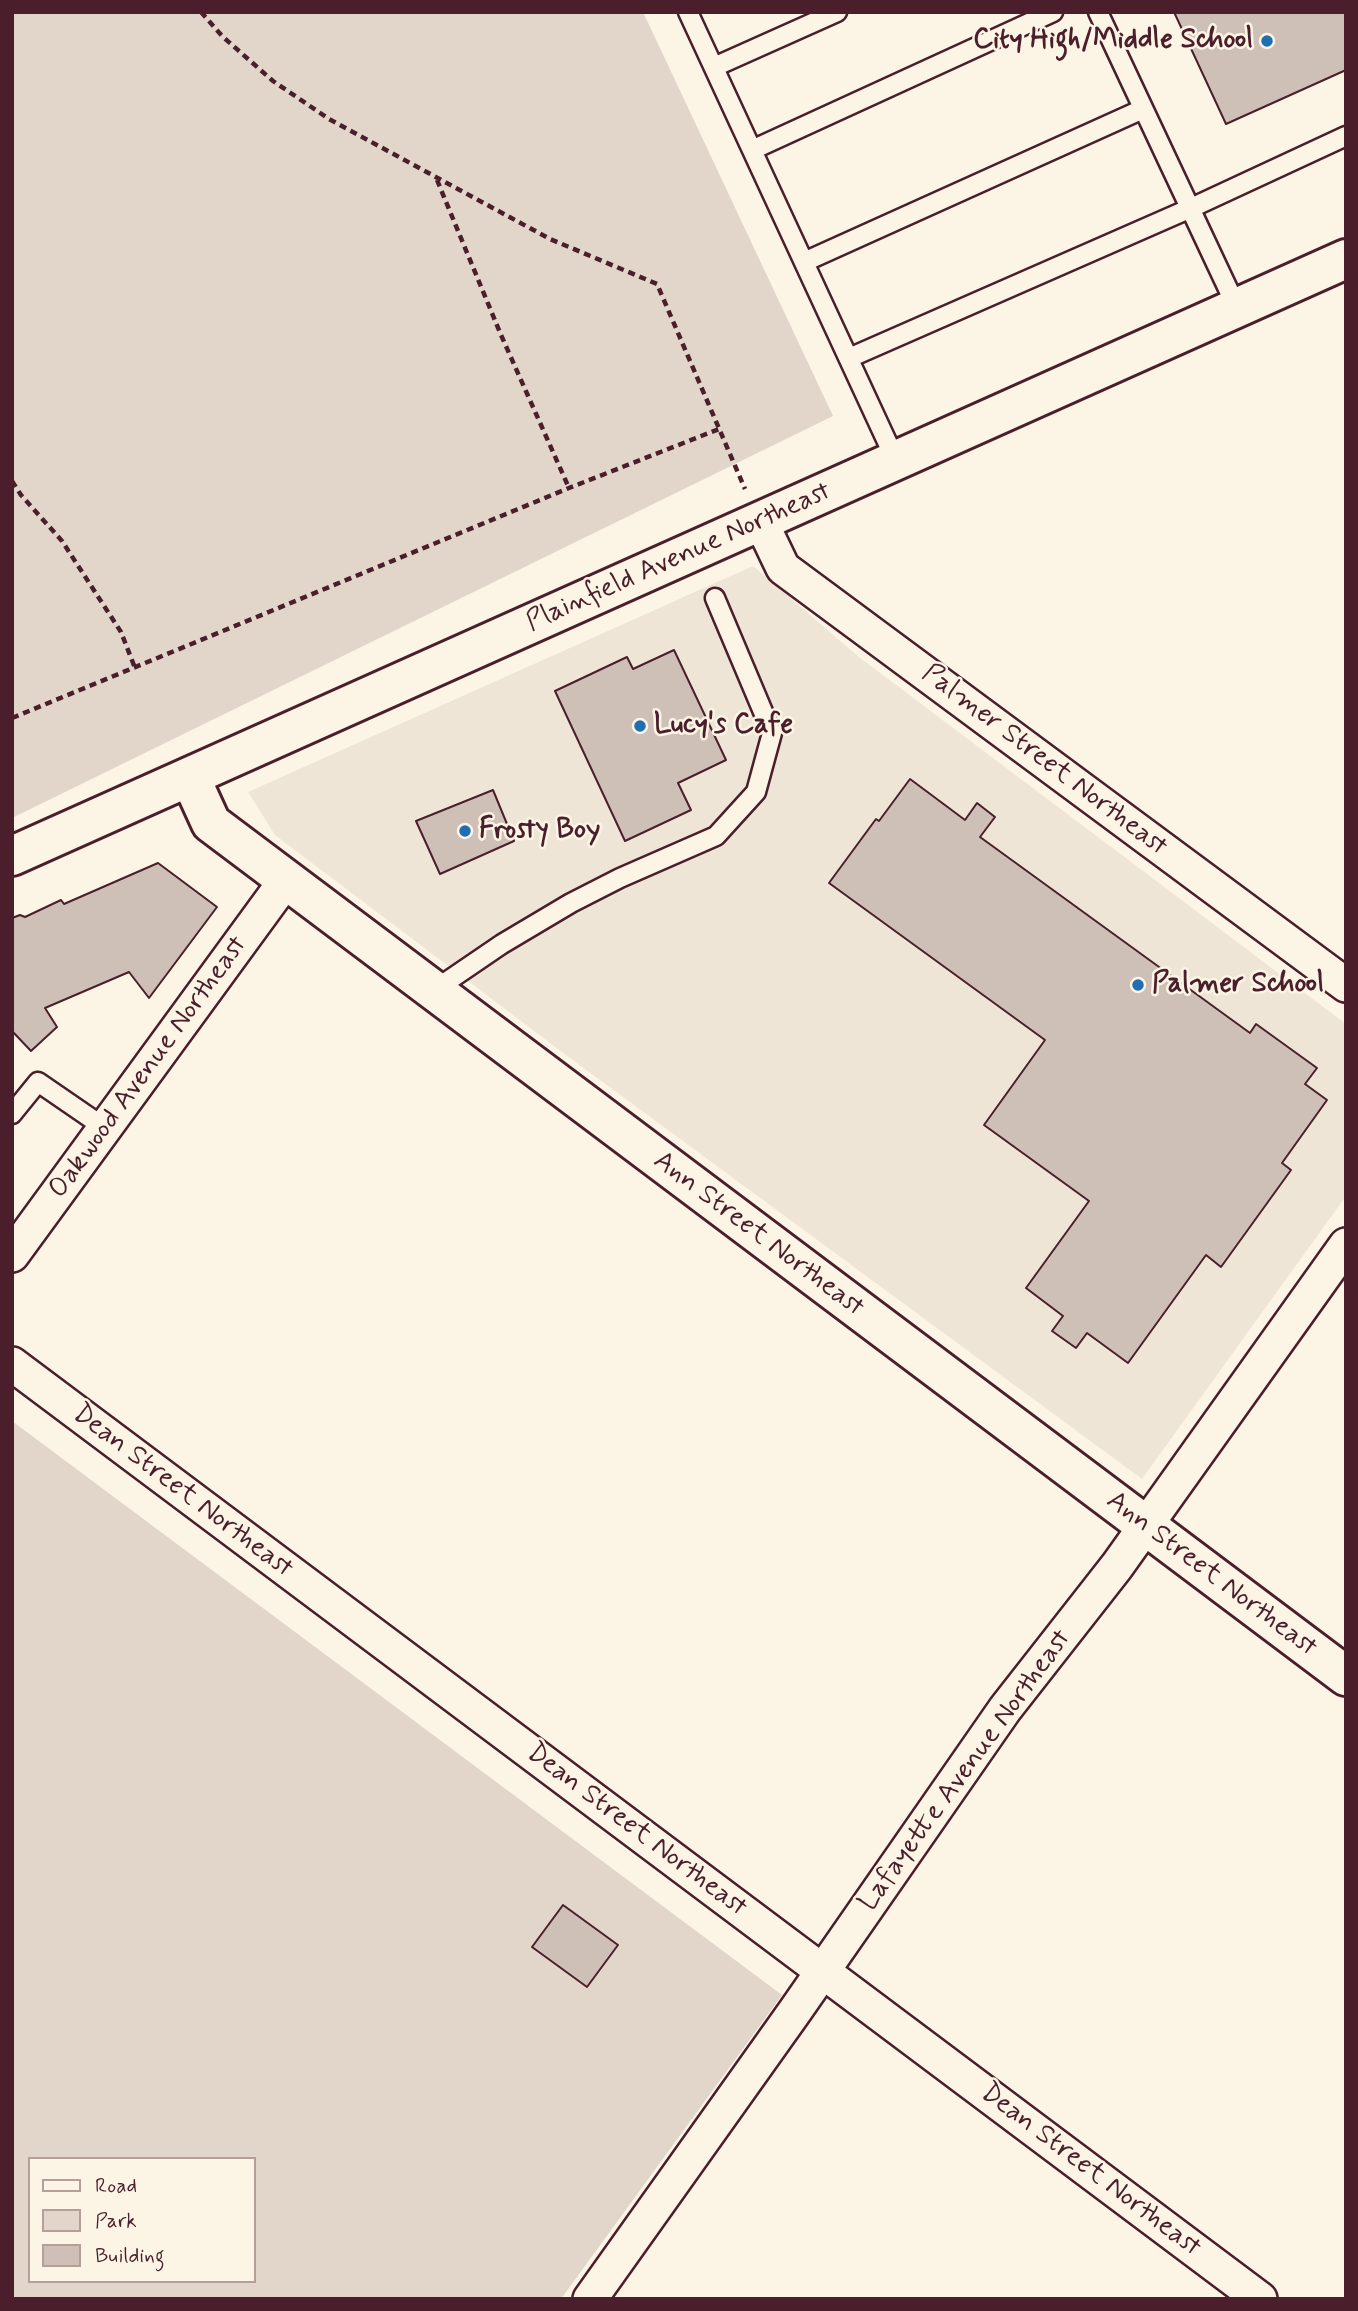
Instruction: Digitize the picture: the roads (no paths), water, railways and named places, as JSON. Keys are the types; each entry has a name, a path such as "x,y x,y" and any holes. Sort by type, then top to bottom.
{"main road":[{"name":"Plainfield Avenue Northeast","path":"12,856 1346,259"},
{"name":"Ann Street Northeast","path":"190,777 211,823 1346,1676"}],"street":[{"name":"Palmer Street Northeast","path":"761,522 783,568 1346,985"},
{"name":"Oakwood Avenue Northeast","path":"12,1255 286,880"},
{"name":"Lafayette Avenue Northeast","path":"590,2299 1005,1709 1117,1566 1346,1245"},
{"name":"Dean Street Northeast","path":"12,1364 1260,2299"}],"lane":[{"path":"688,12 896,461"},
{"path":"714,67 837,12"},
{"path":"752,150 1053,12"},
{"path":"1098,12 1237,308"},
{"path":"804,262 1143,110"},
{"path":"849,358 1191,208 1346,136"},
{"path":"433,991 502,944 571,903 620,878 716,836 756,792 772,733 715,598"},
{"path":"12,1114 38,1082 105,1128"}],"place":[{"name":"City High/Middle School","path":"1267,41"},
{"name":"Lucy's Cafe","path":"640,726"},
{"name":"Frosty Boy","path":"465,831"},
{"name":"Palmer School","path":"1138,985"}]}
